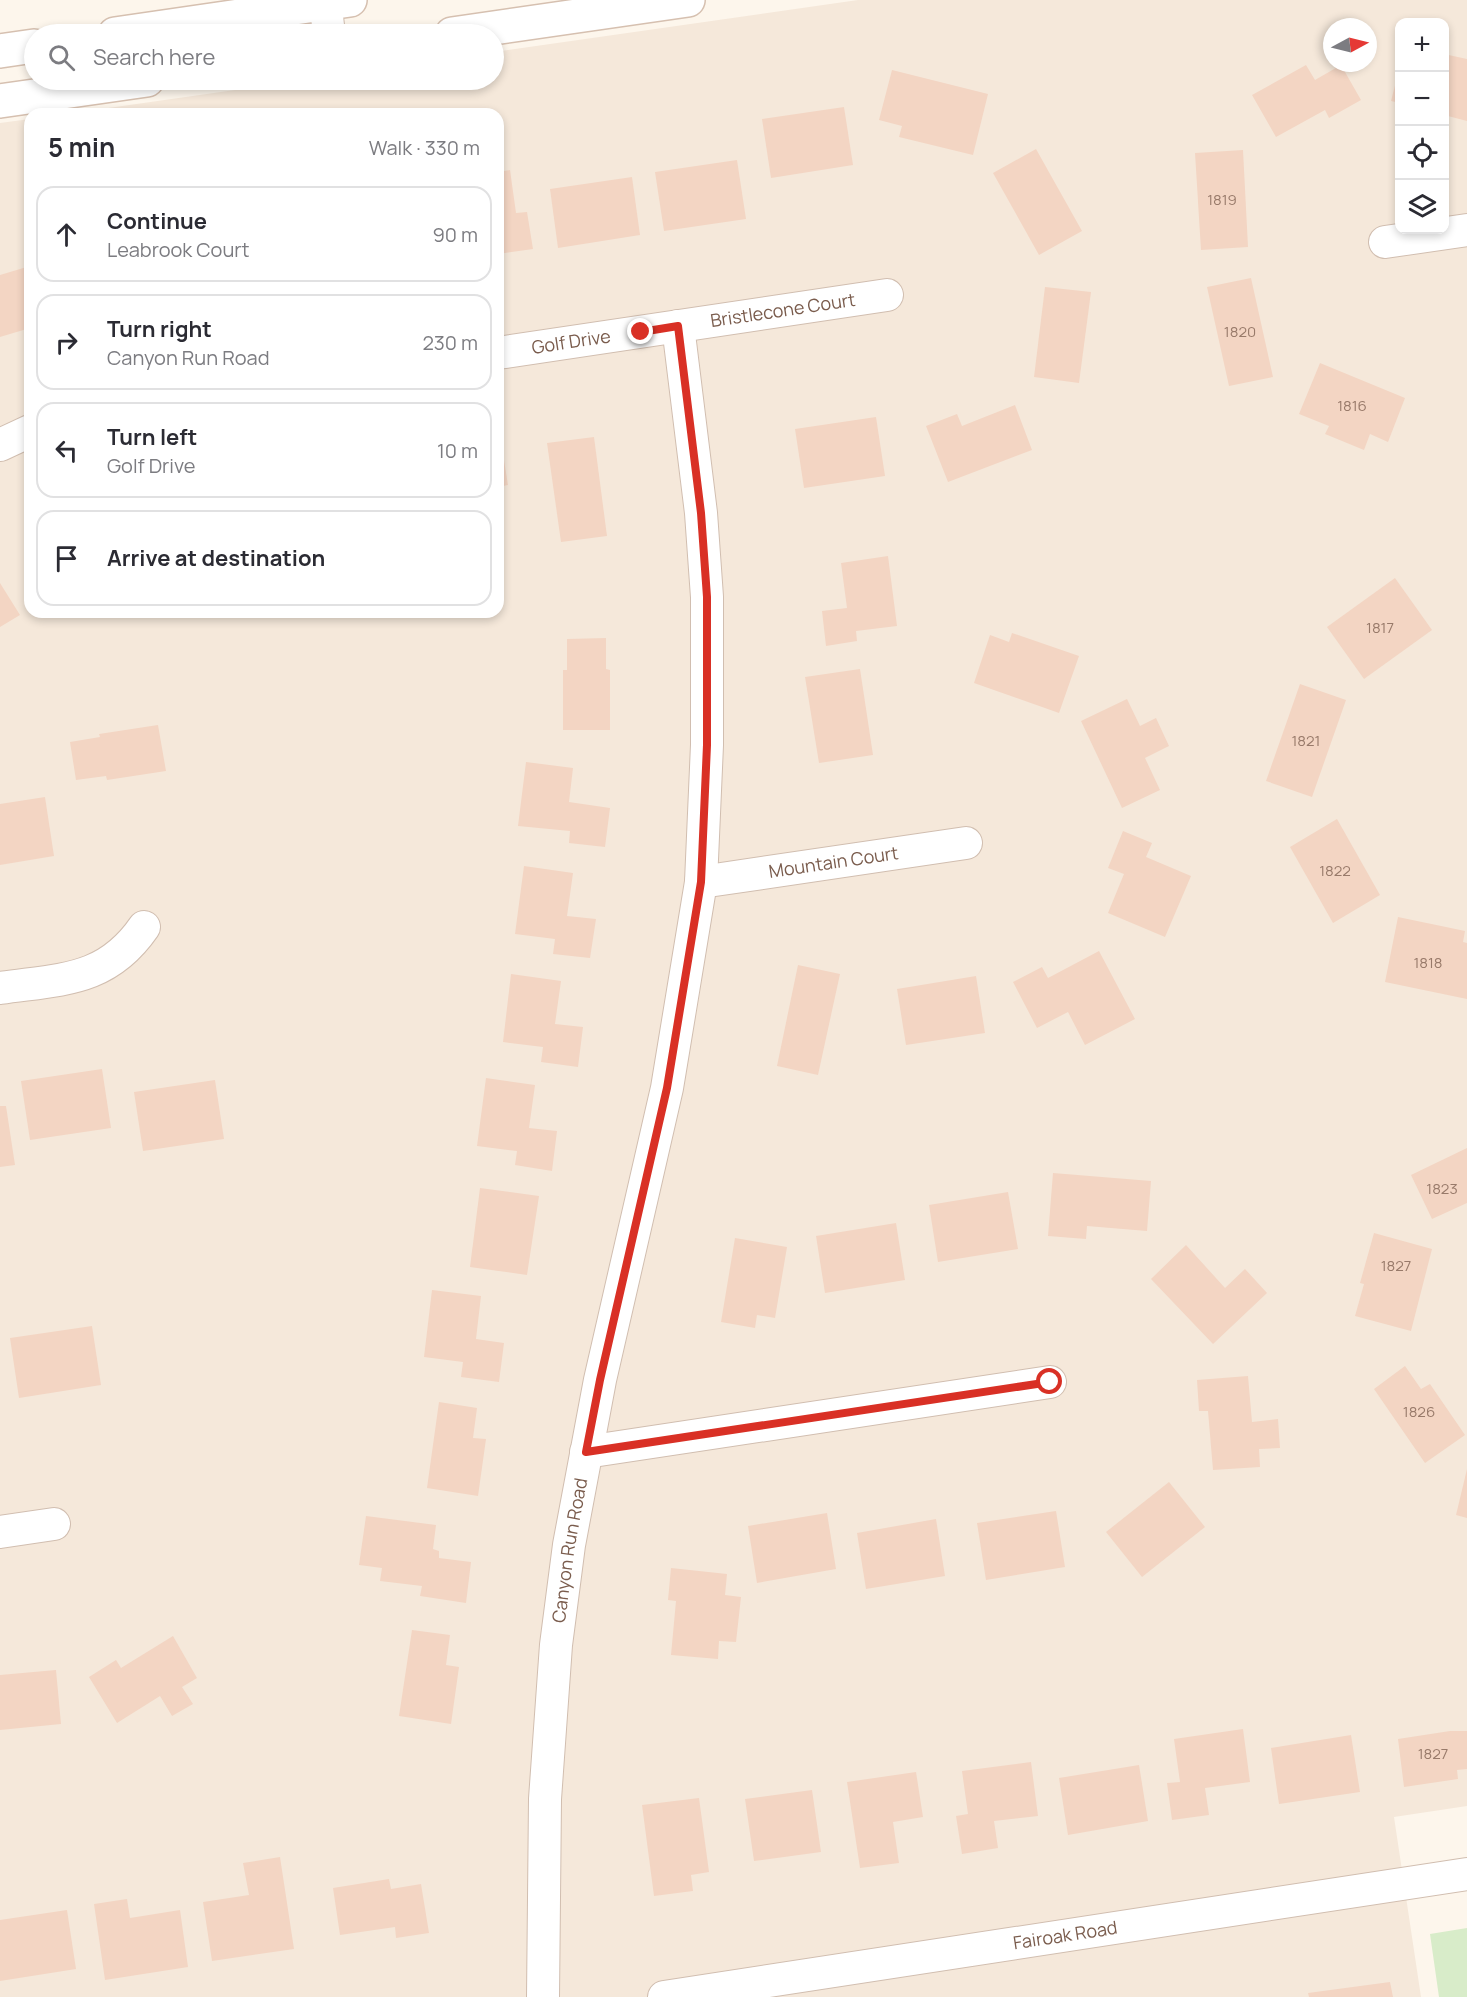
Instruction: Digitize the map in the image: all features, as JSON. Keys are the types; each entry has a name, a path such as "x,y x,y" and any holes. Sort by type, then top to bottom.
{"main road":[{"path":"504,27 688,0"},
{"path":"205,24 332,10"},
{"path":"0,51 24,47"},
{"path":"0,101 77,90"}],"street":[{"path":"1384,242 1467,230"},
{"name":"Bristlecone Court","path":"678,326 887,295"},
{"name":"Golf Drive","path":"504,352 678,326"},
{"name":"Canyon Run Road","path":"543,1997 545,1799 556,1645 569,1545 600,1380 667,1088 701,882 707,745 707,597 701,513 678,326"},
{"path":"0,445 24,434"},
{"name":"Mountain Court","path":"701,882 966,843"},
{"path":"0,988 88,973 112,962 130,947 144,927"},
{"path":"586,1452 1050,1382"},
{"path":"0,1532 54,1524"},
{"name":"Fairoak Road","path":"664,1997 1467,1874"}],"shaded area":[{"path":"858,0 1467,0 1467,1806 1394,1817 1421,1997 0,1997 0,123 24,120 24,618 504,618 504,108 108,108 235,90 504,90 504,51"}],"green space":[{"path":"1467,1928 1467,1997 1439,1997 1430,1934"}],"building":[{"path":"1449,55 1467,59 1467,121 1449,116"},
{"path":"1306,65 1315,80 1329,72 1345,72 1361,100 1329,118 1325,110 1276,137 1252,95"},
{"path":"892,70 988,94 973,155 899,137 902,126 879,120"},
{"path":"1395,86 1395,102 1391,101"},
{"path":"844,107 853,165 771,178 762,119"},
{"path":"1036,149 1082,231 1039,255 993,173"},
{"path":"1243,150 1248,247 1201,250 1195,153"},
{"path":"737,160 746,219 664,231 655,172"},
{"path":"510,170 516,213 527,212 533,249 504,253 504,171"},
{"path":"632,177 640,235 558,248 550,189"},
{"path":"24,268 24,330 0,337 0,275"},
{"path":"1251,278 1273,377 1229,386 1207,287"},
{"path":"1045,287 1091,292 1079,383 1034,377"},
{"path":"1320,363 1405,398 1388,442 1370,434 1364,450 1325,434 1329,426 1299,414"},
{"path":"1015,405 1032,450 948,482 926,426 957,414 962,426"},
{"path":"876,417 885,476 804,488 795,429"},
{"path":"594,437 607,536 561,542 547,443"},
{"path":"504,460 508,485 504,486"},
{"path":"888,556 897,626 856,631 857,641 826,646 822,611 847,608 841,563"},
{"path":"1395,578 1432,630 1364,679 1327,627"},
{"path":"0,583 20,615 0,627"},
{"path":"1012,633 1079,656 1059,713 974,683 990,635 1009,642"},
{"path":"606,638 606,669 610,670 610,730 563,730 563,670 567,670 567,639"},
{"path":"860,669 873,755 819,763 805,677"},
{"path":"1300,684 1346,700 1312,797 1266,781"},
{"path":"1127,699 1140,726 1156,718 1169,746 1145,758 1160,790 1122,808 1081,721"},
{"path":"158,725 166,771 107,780 106,776 76,780 70,742 100,737 99,734"},
{"path":"526,762 573,768 569,802 610,808 605,847 569,843 570,831 518,826"},
{"path":"45,797 54,856 0,865 0,804"},
{"path":"1337,819 1380,895 1333,923 1290,847"},
{"path":"1123,831 1152,843 1146,857 1191,876 1165,937 1108,913 1124,874 1108,868"},
{"path":"524,866 573,873 567,916 596,919 590,958 553,954 555,939 515,934"},
{"path":"1398,917 1465,931 1463,942 1467,943 1467,999 1385,982"},
{"path":"1099,951 1135,1019 1085,1045 1068,1012 1037,1028 1013,982 1042,967 1048,978"},
{"path":"798,965 840,974 818,1075 777,1066"},
{"path":"511,974 561,981 555,1024 583,1027 578,1067 541,1062 543,1047 503,1042"},
{"path":"976,976 985,1033 906,1045 897,989"},
{"path":"102,1069 111,1128 30,1140 21,1081"},
{"path":"486,1078 535,1085 529,1128 557,1131 552,1171 515,1165 517,1151 477,1146"},
{"path":"215,1080 224,1139 143,1151 134,1092"},
{"path":"0,1106 6,1106 15,1165 0,1167"},
{"path":"1467,1148 1467,1203 1432,1219 1411,1175"},
{"path":"1053,1173 1151,1181 1147,1231 1087,1226 1086,1239 1048,1236"},
{"path":"480,1188 539,1196 527,1275 470,1267"},
{"path":"1008,1192 1018,1249 938,1262 929,1205"},
{"path":"896,1223 905,1280 825,1293 816,1236"},
{"path":"1374,1233 1432,1249 1411,1331 1355,1316 1364,1284 1360,1283"},
{"path":"735,1238 787,1247 775,1318 757,1315 755,1328 721,1322"},
{"path":"1186,1245 1225,1288 1245,1269 1267,1293 1213,1344 1151,1279"},
{"path":"432,1290 481,1296 476,1339 504,1343 499,1382 461,1377 463,1362 424,1357"},
{"path":"92,1326 101,1385 19,1398 10,1338"},
{"path":"1405,1366 1421,1389 1430,1384 1465,1435 1425,1463 1374,1389"},
{"path":"1248,1376 1252,1422 1278,1419 1280,1448 1259,1449 1260,1467 1213,1470 1208,1411 1199,1411 1197,1380"},
{"path":"439,1402 477,1408 473,1438 486,1439 478,1496 427,1488"},
{"path":"1467,1469 1467,1518 1456,1515"},
{"path":"1169,1482 1205,1527 1142,1577 1106,1532"},
{"path":"1056,1511 1065,1567 986,1580 977,1523"},
{"path":"827,1513 836,1569 757,1583 748,1526"},
{"path":"366,1516 436,1525 433,1549 439,1551 439,1558 471,1562 466,1603 420,1596 422,1586 380,1581 382,1568 359,1565"},
{"path":"936,1519 945,1576 866,1589 857,1533"},
{"path":"671,1568 727,1574 725,1595 741,1597 736,1642 719,1641 718,1659 671,1655 676,1601 668,1600"},
{"path":"412,1630 450,1635 446,1665 459,1667 451,1724 399,1716"},
{"path":"173,1636 197,1678 182,1687 193,1704 172,1716 160,1696 117,1723 89,1677 116,1660 121,1668"},
{"path":"56,1670 61,1724 0,1730 0,1675"},
{"path":"1243,1729 1250,1782 1205,1788 1209,1815 1172,1820 1167,1783 1180,1782 1174,1739"},
{"path":"1450,1731 1467,1731 1467,1769 1457,1770 1458,1779 1404,1787 1398,1739"},
{"path":"1351,1735 1360,1792 1279,1804 1271,1748"},
{"path":"1031,1762 1038,1816 994,1821 998,1848 962,1854 956,1816 968,1814 962,1771"},
{"path":"1139,1765 1148,1821 1068,1835 1059,1778"},
{"path":"916,1772 923,1817 893,1822 899,1863 860,1868 847,1782"},
{"path":"812,1790 821,1852 754,1861 745,1799"},
{"path":"699,1798 709,1872 691,1875 693,1891 654,1896 642,1805"},
{"path":"280,1857 294,1949 212,1961 203,1902 249,1895 243,1863"},
{"path":"389,1879 391,1889 421,1884 429,1933 396,1938 395,1927 340,1935 333,1888"},
{"path":"127,1899 130,1918 180,1910 188,1967 105,1980 94,1904"},
{"path":"67,1910 76,1969 0,1981 0,1920"},
{"path":"1390,1982 1393,1997 1309,1997 1308,1993"}],"route":[{"path":"641,332 678,326 701,513 707,597 707,745 701,882 667,1088 600,1380 586,1452 1050,1382"}]}
